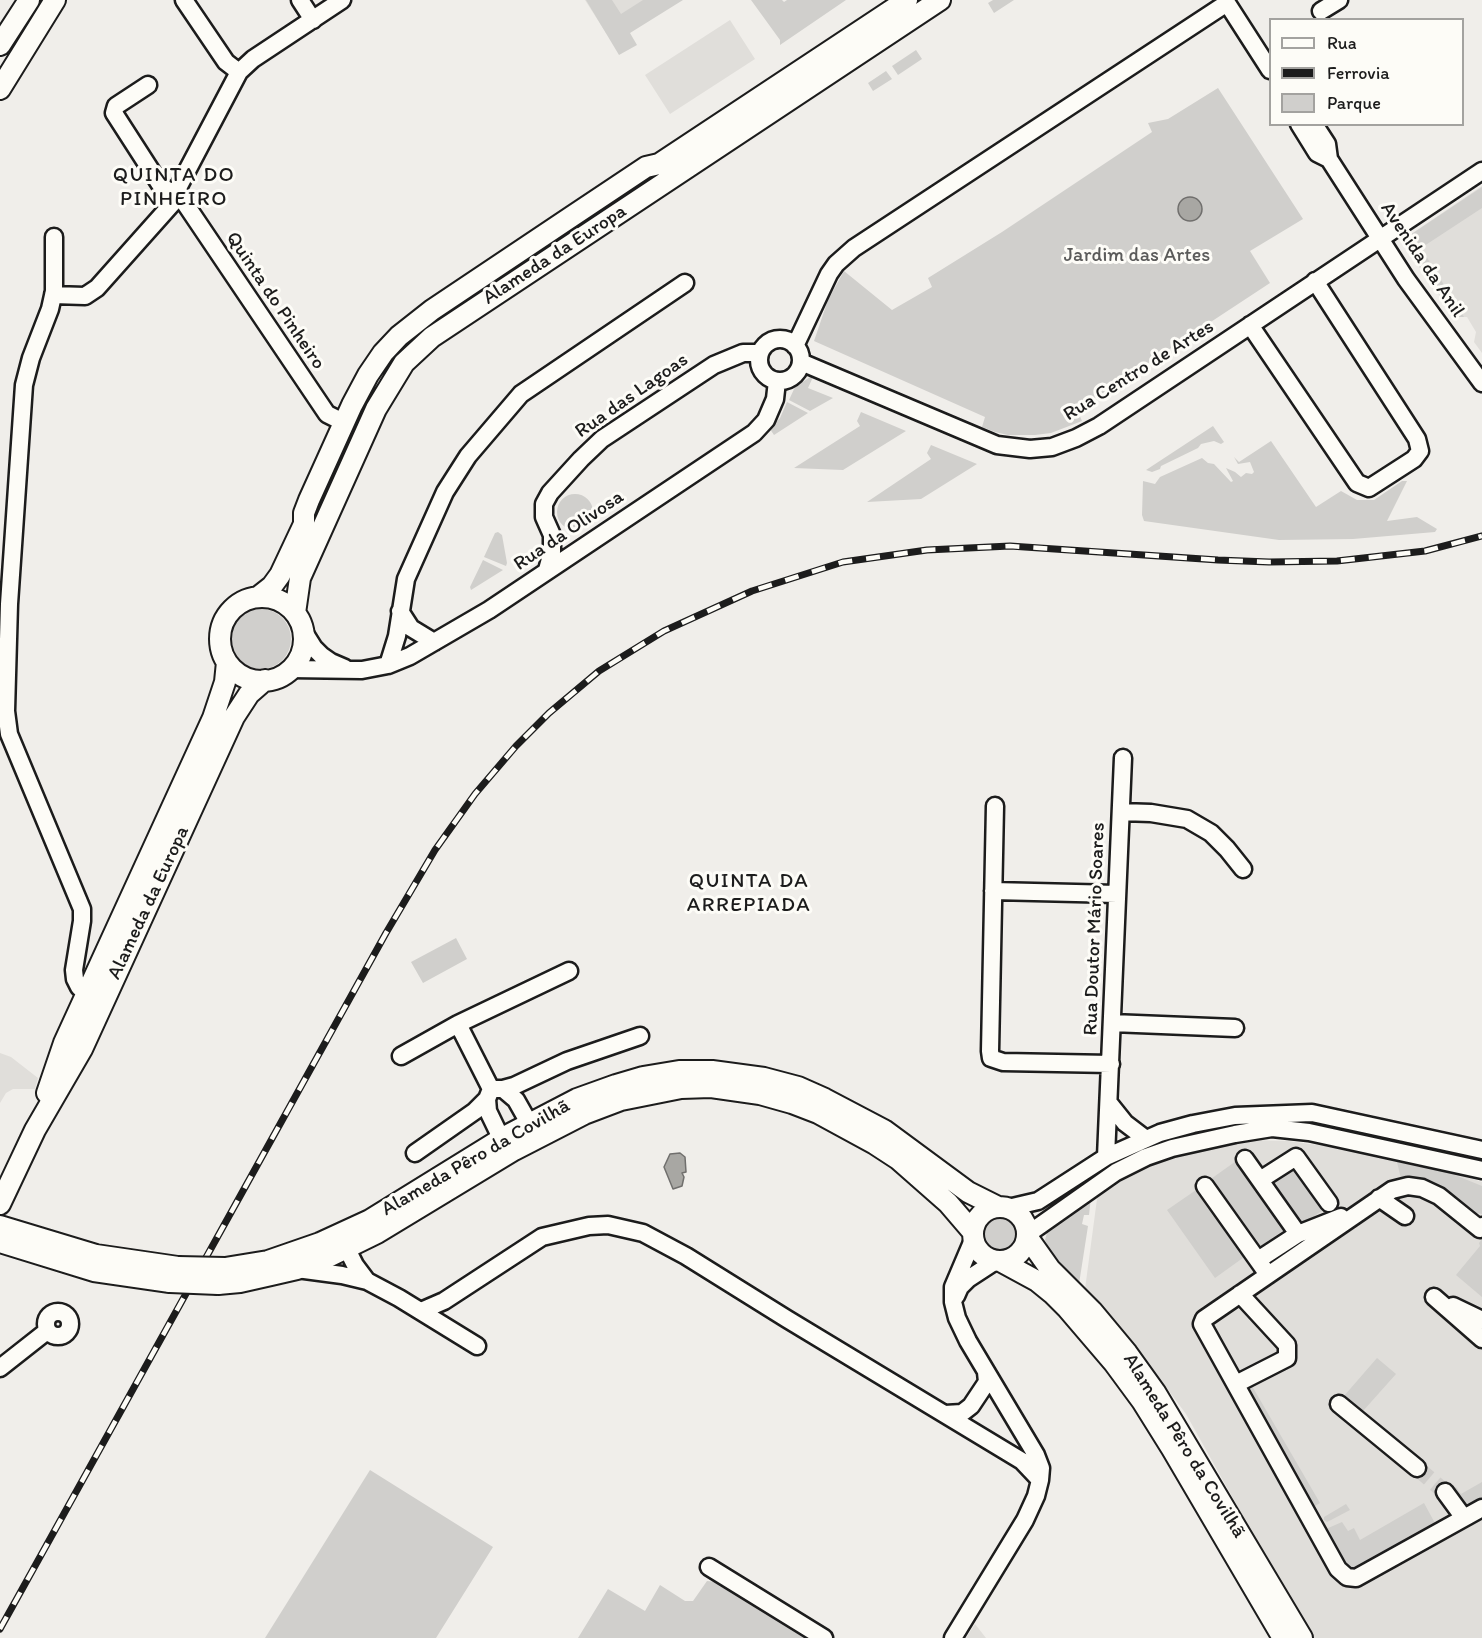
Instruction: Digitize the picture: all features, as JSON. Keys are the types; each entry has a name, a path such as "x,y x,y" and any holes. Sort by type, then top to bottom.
{"main road":[{"path":"0,45 29,0"},
{"path":"0,89 55,0"},
{"name":"Alameda da Europa","path":"35,1130 64,1043 213,718 225,682 226,662 219,639 221,626 227,614 236,606 258,597 272,586 280,575 304,524 304,513 309,500 344,422 368,375 383,353 399,336 432,310 646,167 660,164 907,0"},
{"name":"Alameda da Europa","path":"295,613 300,578 376,409 404,363 432,337 940,0"},
{"path":"258,597 279,601 295,613 304,632 301,652 290,669"},
{"path":"226,662 244,677 265,680"},
{"name":"Alameda da Europa","path":"0,1204 35,1130 82,1049 234,717 249,694 265,680 280,676 290,669"},
{"name":"Alameda Pêro da Covilhã","path":"222,1276 320,1243 352,1228 501,1138 577,1099 643,1077 679,1071 712,1071 764,1078 798,1088 854,1113 884,1130 969,1192 1003,1207"},
{"name":"Alameda Pêro da Covilhã","path":"2,1232 94,1271 222,1276 240,1282 297,1269 347,1249 514,1150 584,1114 646,1093 691,1087 711,1087 760,1094 792,1103 846,1127 876,1144 929,1185 956,1211 973,1235"},
{"path":"1003,1207 1022,1218 1028,1236 1025,1247 1019,1254 1011,1260 998,1262 980,1254 973,1235 975,1222 981,1214 989,1209 1003,1207"},
{"name":"Alameda Pêro da Covilhã","path":"1028,1236 1050,1269 1092,1311 1127,1353 1155,1392 1302,1638"},
{"name":"Alameda Pêro da Covilhã","path":"998,1262 1037,1281 1053,1294 1114,1363 1142,1401 1172,1449 1283,1638"}],"street":[{"path":"184,0 226,62 239,72"},
{"path":"300,0 313,20"},
{"path":"53,296 85,296 97,288 178,195 179,186 239,72 253,59 342,0"},
{"path":"1321,11 1338,0"},
{"path":"760,353 759,363 765,375 777,381 793,376 800,367 798,354 829,274 836,264 854,248 1226,2 1269,68"},
{"name":"Quinta do Pinheiro","path":"148,85 116,106 114,113 161,186 178,195 327,414 344,422"},
{"name":"Avenida da Anil","path":"1300,126 1317,153 1329,159"},
{"name":"Avenida da Anil","path":"1315,126 1327,144 1329,159 1379,238 1482,383"},
{"name":"Rua Centro de Artes","path":"760,353 767,343 773,340 787,340 798,354 997,446 1030,449 1052,447 1098,426 1482,171"},
{"path":"54,237 53,296 31,358 24,386 9,604 6,711 9,734 82,909 74,970 79,987 87,993"},
{"path":"1250,325 1357,483 1369,488 1414,459 1419,454 1419,443 1315,281"},
{"path":"388,665 397,636 406,579 445,492 468,456 521,394 685,283"},
{"name":"Rua das Lagoas","path":"547,570 552,552 552,535 544,517 544,504 550,493 573,467 602,439 714,365 743,353 760,353"},
{"name":"Rua da Olivosa","path":"290,669 362,670 388,665 410,656 489,610 761,427 773,404 777,381"},
{"path":"552,535 566,541 590,541"},
{"path":"400,611 411,628 434,642"},
{"path":"304,632 321,655 346,669"},
{"name":"Rua Doutor Mário Soares","path":"1106,1157 1123,758"},
{"path":"995,806 991,1058 1003,1062 1111,1064"},
{"path":"1121,812 1151,813 1187,819 1211,833 1243,869"},
{"path":"993,891 1117,894"},
{"path":"401,1056 458,1024 570,971"},
{"path":"1112,1023 1235,1028"},
{"path":"458,1024 494,1092 516,1100 529,1123"},
{"path":"415,1154 475,1111 494,1092 514,1086 567,1061 640,1036"},
{"path":"494,1092 488,1111 501,1138"},
{"path":"1109,1103 1125,1123 1146,1139"},
{"path":"1003,1207 1038,1201 1106,1157 1146,1139 1193,1124 1235,1116 1312,1113 1482,1150"},
{"path":"1028,1236 1116,1172 1146,1157 1172,1148 1272,1128 1309,1132 1482,1170"},
{"path":"1260,1180 1296,1157 1329,1203"},
{"path":"1245,1159 1298,1234"},
{"path":"1206,1186 1268,1275"},
{"path":"1445,1492 1476,1513 1356,1578 1347,1577 1338,1569 1202,1324 1204,1319 1392,1190 1408,1186 1422,1188 1438,1196 1480,1228 1482,1226"},
{"path":"1258,1260 1298,1234 1373,1203 1405,1216"},
{"path":"421,1311 444,1301 542,1237 589,1226 608,1226 643,1233 686,1256 1022,1461 1040,1480"},
{"path":"953,1638 1025,1520 1036,1496 1041,1468 1036,1455 968,1341 957,1318 953,1302 953,1287 973,1235"},
{"path":"347,1249 355,1265 368,1281"},
{"path":"953,1302 960,1287 998,1262"},
{"path":"297,1269 368,1281 477,1346"},
{"path":"1236,1384 1287,1358 1287,1346 1240,1294"},
{"path":"1482,1320 1434,1297 1482,1339"},
{"path":"0,1368 47,1331"},
{"path":"945,1414 962,1413 971,1406 987,1382 986,1372"},
{"path":"1340,1404 1416,1468"},
{"path":"709,1567 824,1638"}],"shaded area":[{"path":"585,0 656,0 606,33"},
{"path":"730,20 755,59 670,114 645,75"},
{"path":"1482,186 1482,353 1474,342 1476,332 1467,317 1455,317 1401,241"},
{"path":"1190,197 1199,200 1202,209 1199,218 1190,221 1181,218 1178,209 1181,200"},
{"path":"0,1053 11,1057 38,1078 35,1089 13,1089 6,1093 0,1103"},
{"path":"1250,1140 1288,1141 1340,1148 1445,1170 1482,1182 1482,1638 1314,1638 1288,1597 1186,1414 1145,1359 1085,1289 1099,1184 1122,1171 1212,1143"},
{"path":"680,1153 685,1157 686,1172 682,1173 684,1177 682,1186 673,1189 664,1167 670,1154"},
{"path":"975,1624 986,1638 966,1638"}],"green space":[{"path":"586,0 612,0 621,14 643,0 683,0 630,33 637,45 619,55"},
{"path":"751,0 782,0 784,2 787,0 846,0 780,45 780,40"},
{"path":"993,0 1014,0 994,13 988,3"},
{"path":"916,50 922,59 898,75 892,66"},
{"path":"886,71 892,79 873,91 868,83"},
{"name":"Jardim das Artes","path":"1218,88 1303,219 1250,251 1270,283 1077,410 1082,421 1051,433 1008,435 995,432 982,427 985,417 814,341 828,300 844,271 892,310 932,287 928,278 1002,232 1152,132 1148,123 1168,119"},
{"path":"1482,187 1482,208 1421,248 1464,317 1455,317 1401,241"},
{"path":"813,377 808,388 833,398 810,411 789,400 795,387"},
{"path":"787,402 808,413 774,435 770,429 780,418"},
{"path":"861,412 906,431 843,470 794,468 860,426 857,421"},
{"path":"1213,426 1224,442 1221,444 1214,441 1201,444 1198,448 1161,466 1160,469 1152,472 1146,470"},
{"path":"1271,441 1316,507 1341,491 1357,500 1374,500 1402,481 1407,481 1387,521 1417,517 1437,529 1435,532 1353,539 1279,540 1144,521 1142,515 1143,481 1155,484 1160,477 1202,458 1214,464 1231,482 1233,481 1226,468 1241,477 1246,473 1254,472 1250,462 1238,464 1234,457 1239,462"},
{"path":"931,445 977,464 921,499 867,502 931,459 927,453"},
{"path":"575,494 588,499 593,512 588,525 575,530 562,525 557,512 562,499"},
{"path":"495,533 502,535 506,566 484,557"},
{"path":"483,560 503,570 471,590 470,587"},
{"path":"255,609 267,609 278,614 286,622 291,639 289,651 278,664 267,669 255,669 244,664 236,656 231,645 231,633 236,622 244,614"},
{"path":"456,938 467,959 423,983 411,962"},
{"path":"1239,1159 1287,1228 1256,1249 1208,1181"},
{"path":"1397,1162 1450,1173 1482,1186 1482,1214 1462,1210 1402,1183"},
{"path":"1294,1163 1326,1208 1301,1225 1269,1180"},
{"path":"1092,1188 1089,1215 1084,1215 1082,1224 1088,1226 1079,1284 1050,1250 1045,1240 1049,1225"},
{"path":"1199,1188 1247,1255 1215,1278 1167,1210"},
{"path":"998,1217 1011,1222 1016,1235 1011,1248 998,1253 985,1248 980,1235 985,1222"},
{"path":"1482,1239 1482,1297 1456,1275 1480,1246"},
{"path":"1377,1358 1396,1374 1363,1411 1344,1396"},
{"path":"1252,1386 1320,1503 1315,1506 1311,1505 1246,1390"},
{"path":"370,1470 493,1547 436,1638 265,1638"},
{"path":"1482,1482 1482,1502 1468,1510 1451,1490 1456,1487 1461,1494"},
{"path":"1424,1503 1436,1525 1362,1571 1350,1570 1326,1529 1342,1522 1348,1531 1354,1528 1360,1540"},
{"path":"1346,1504 1350,1510 1327,1522 1324,1520 1324,1517"},
{"path":"707,1581 718,1582 813,1638 578,1638 608,1589 645,1611 660,1585 685,1601 693,1601"}],"tunnel":[{"path":"1417,1468 1445,1492"}],"railway":[{"path":"0,1629 386,933 435,850 475,794 516,746 549,713 599,671 664,631 752,591 843,562 927,550 1010,546 1218,560 1337,561 1425,551 1482,536"}],"district":[{"name":"QUINTA DO PINHEIRO","path":"174,188"},
{"name":"QUINTA DA ARREPIADA","path":"749,894"}]}
